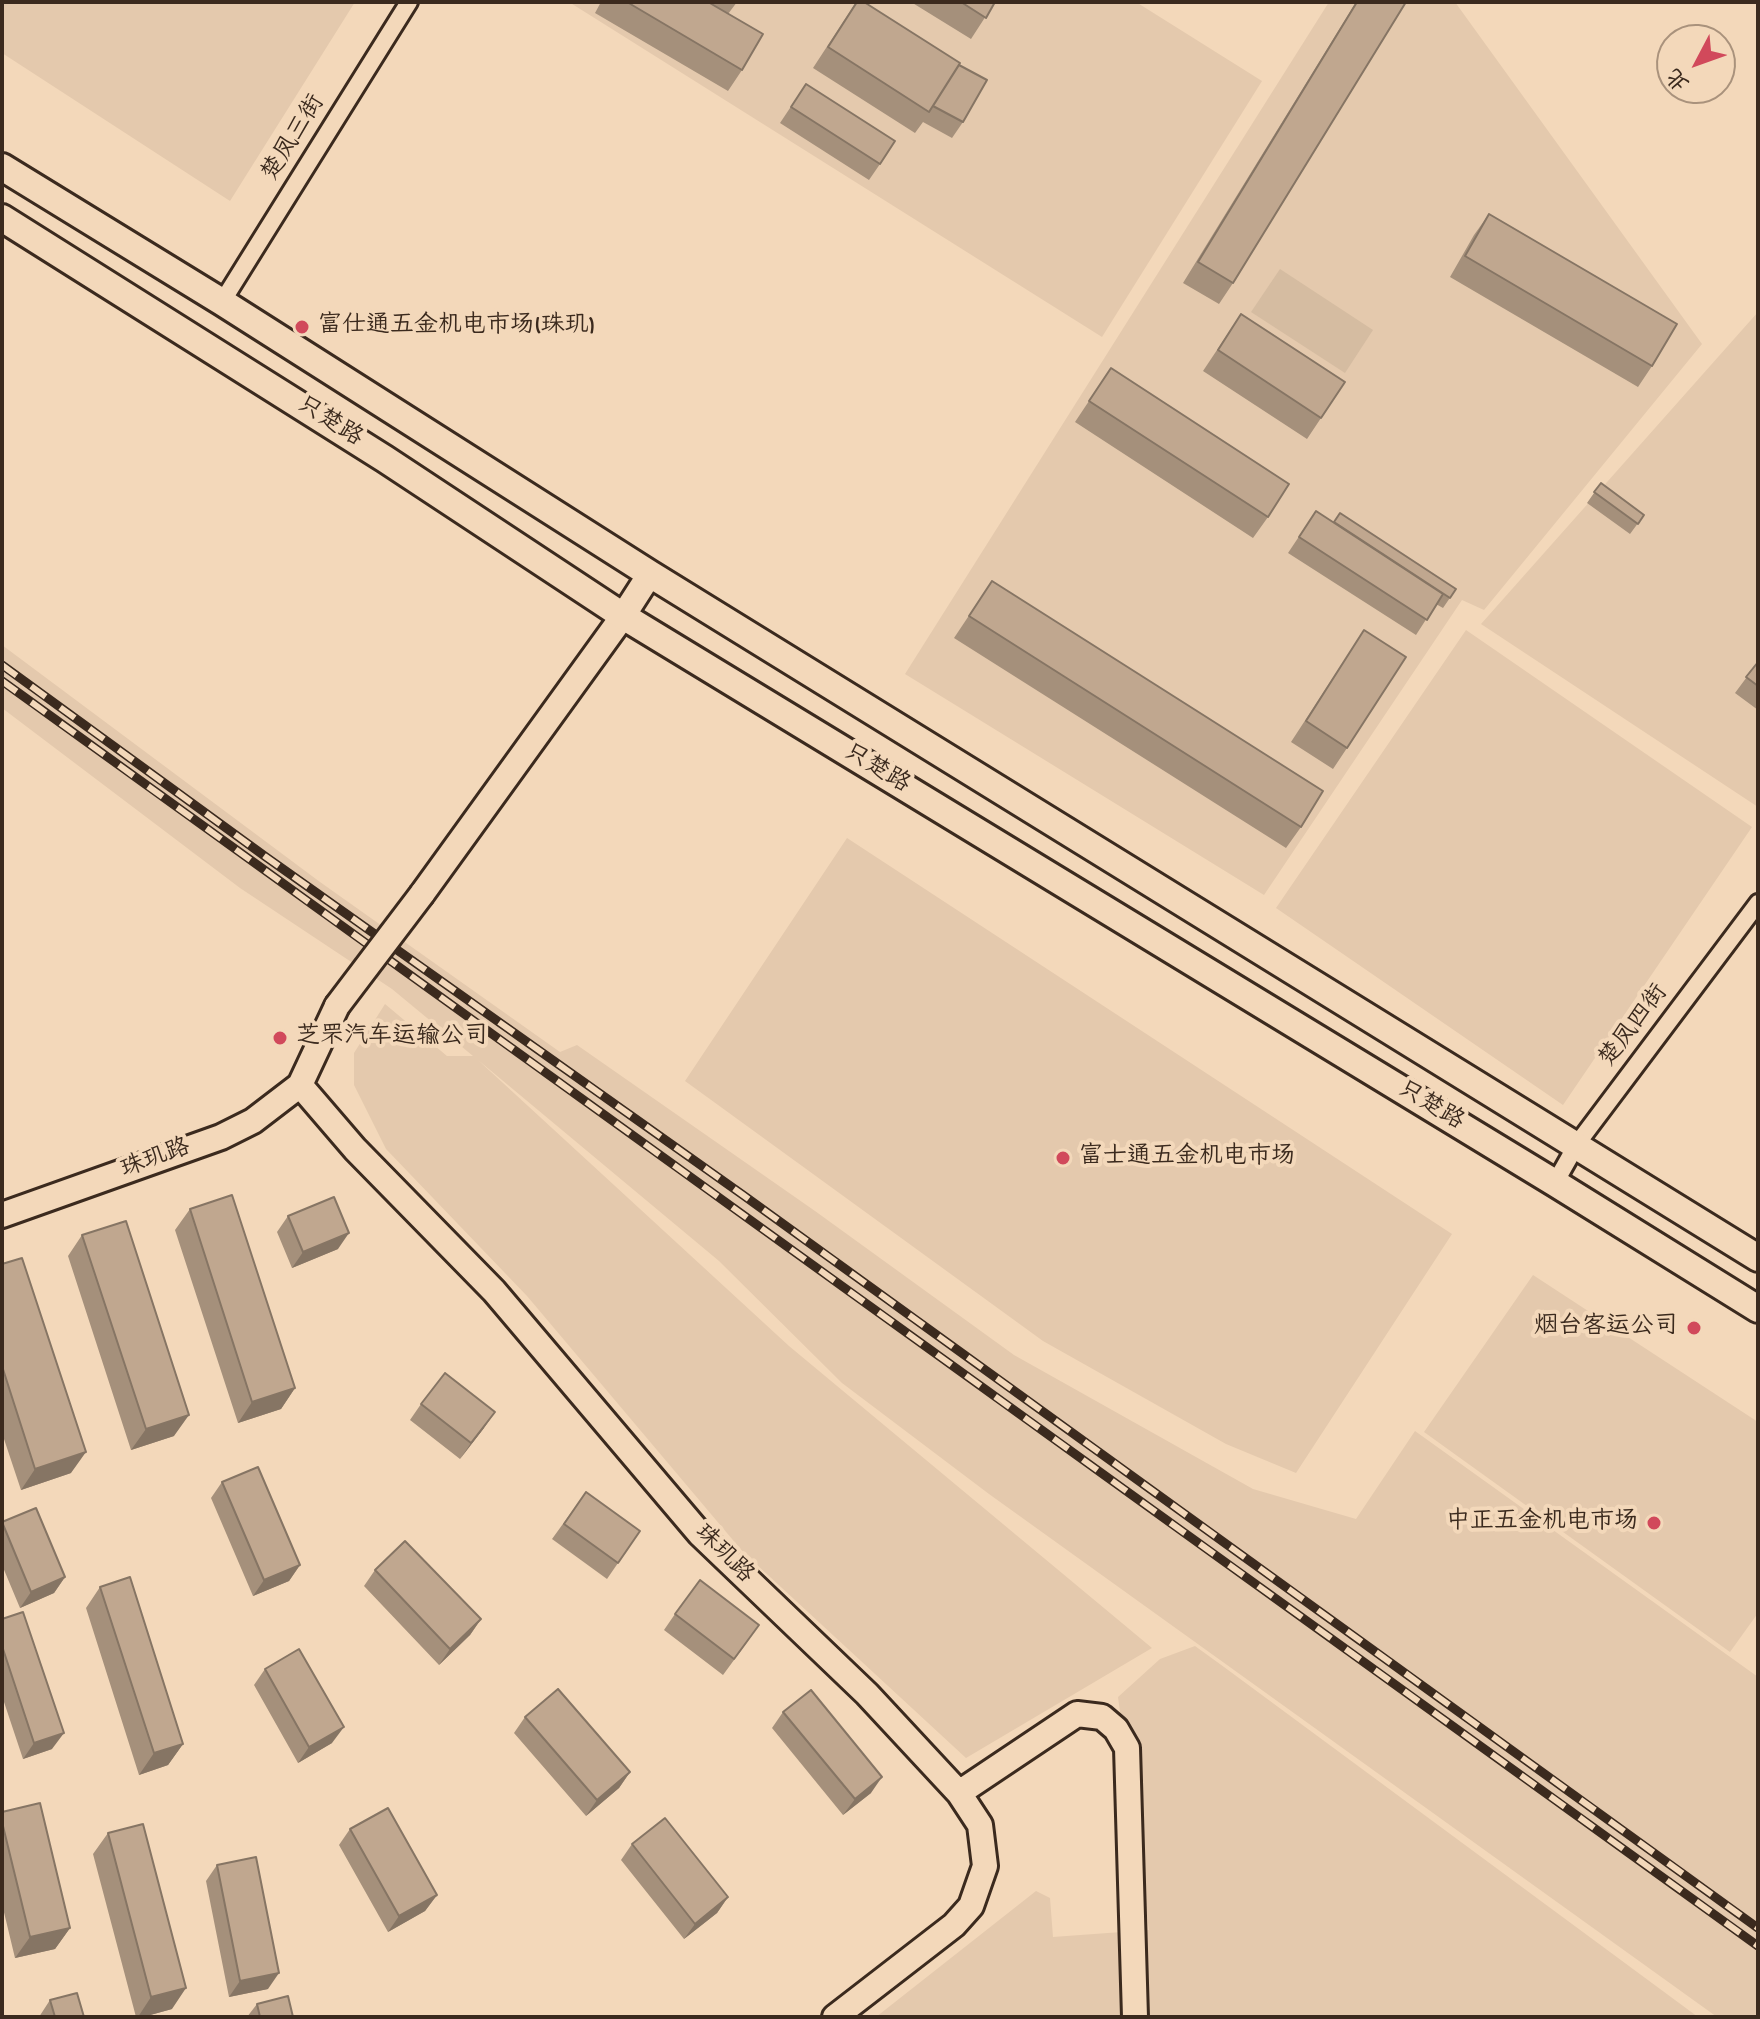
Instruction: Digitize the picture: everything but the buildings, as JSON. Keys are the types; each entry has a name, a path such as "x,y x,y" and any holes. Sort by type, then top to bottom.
{"main road":[{"name":"只楚路","path":"2,167 222,302 650,574 1758,1258"},
{"name":"只楚路","path":"2,218 385,459 623,616 1758,1309"}],"street":[{"name":"楚凤三街","path":"222,302 409,2"},
{"name":"珠玑路","path":"2,1215 221,1137 262,1116 300,1085 337,1006 422,894 650,574"},
{"name":"楚凤四街","path":"1555,1183 1577,1144 1758,903"},
{"name":"珠玑路","path":"300,1085 355,1149 494,1291 700,1534 867,1694 959,1793 980,1825 985,1866 971,1906 954,1925 835,2017"},
{"path":"959,1793 1077,1714 1102,1717 1116,1729 1127,1748 1135,2017"}],"shaded area":[{"path":"2,2 355,2 230,201 2,53"},
{"path":"569,2 1136,2 1262,81 1102,337"},
{"path":"1329,2 1455,2 1702,344 1484,610 1462,600 1264,895 905,674"},
{"path":"1280,269 1373,330 1345,373 1251,312"},
{"path":"1758,312 1758,807 1481,624"},
{"path":"1466,630 1752,827 1563,1105 1276,908"},
{"path":"2,645 320,882 560,1052 577,1045 1014,1355 1253,1489 1356,1519 1415,1431 1758,1677 1758,2017 1717,2017 989,1494 842,1383 719,1261 478,1060 789,1346 1152,1648 966,1758 743,1552 527,1296 386,1149 354,1085 354,1053 385,1004 447,1056 473,1056 392,989 240,888 2,708"},
{"name":"富士通五金机电市场","path":"847,838 1452,1234 1296,1473 1226,1444 1043,1341 685,1081"},
{"name":"中正五金机电市场","path":"1533,1275 1758,1422 1758,1613 1730,1652 1424,1432"},
{"path":"1195,1646 1698,2017 876,2017 1036,1891 1050,1898 1053,1937 1149,1930 1118,1697 1160,1659"}],"railway":[{"path":"2,665 266,857 743,1195 1758,1928"},
{"path":"2,681 1758,1946"}],"place":[{"name":"富仕通五金机电市场(珠玑)","path":"302,327"},
{"name":"芝罘汽车运输公司","path":"280,1038"},
{"name":"富士通五金机电市场","path":"1063,1158"},
{"name":"烟台客运公司","path":"1694,1328"},
{"name":"中正五金机电市场","path":"1654,1523"}]}
